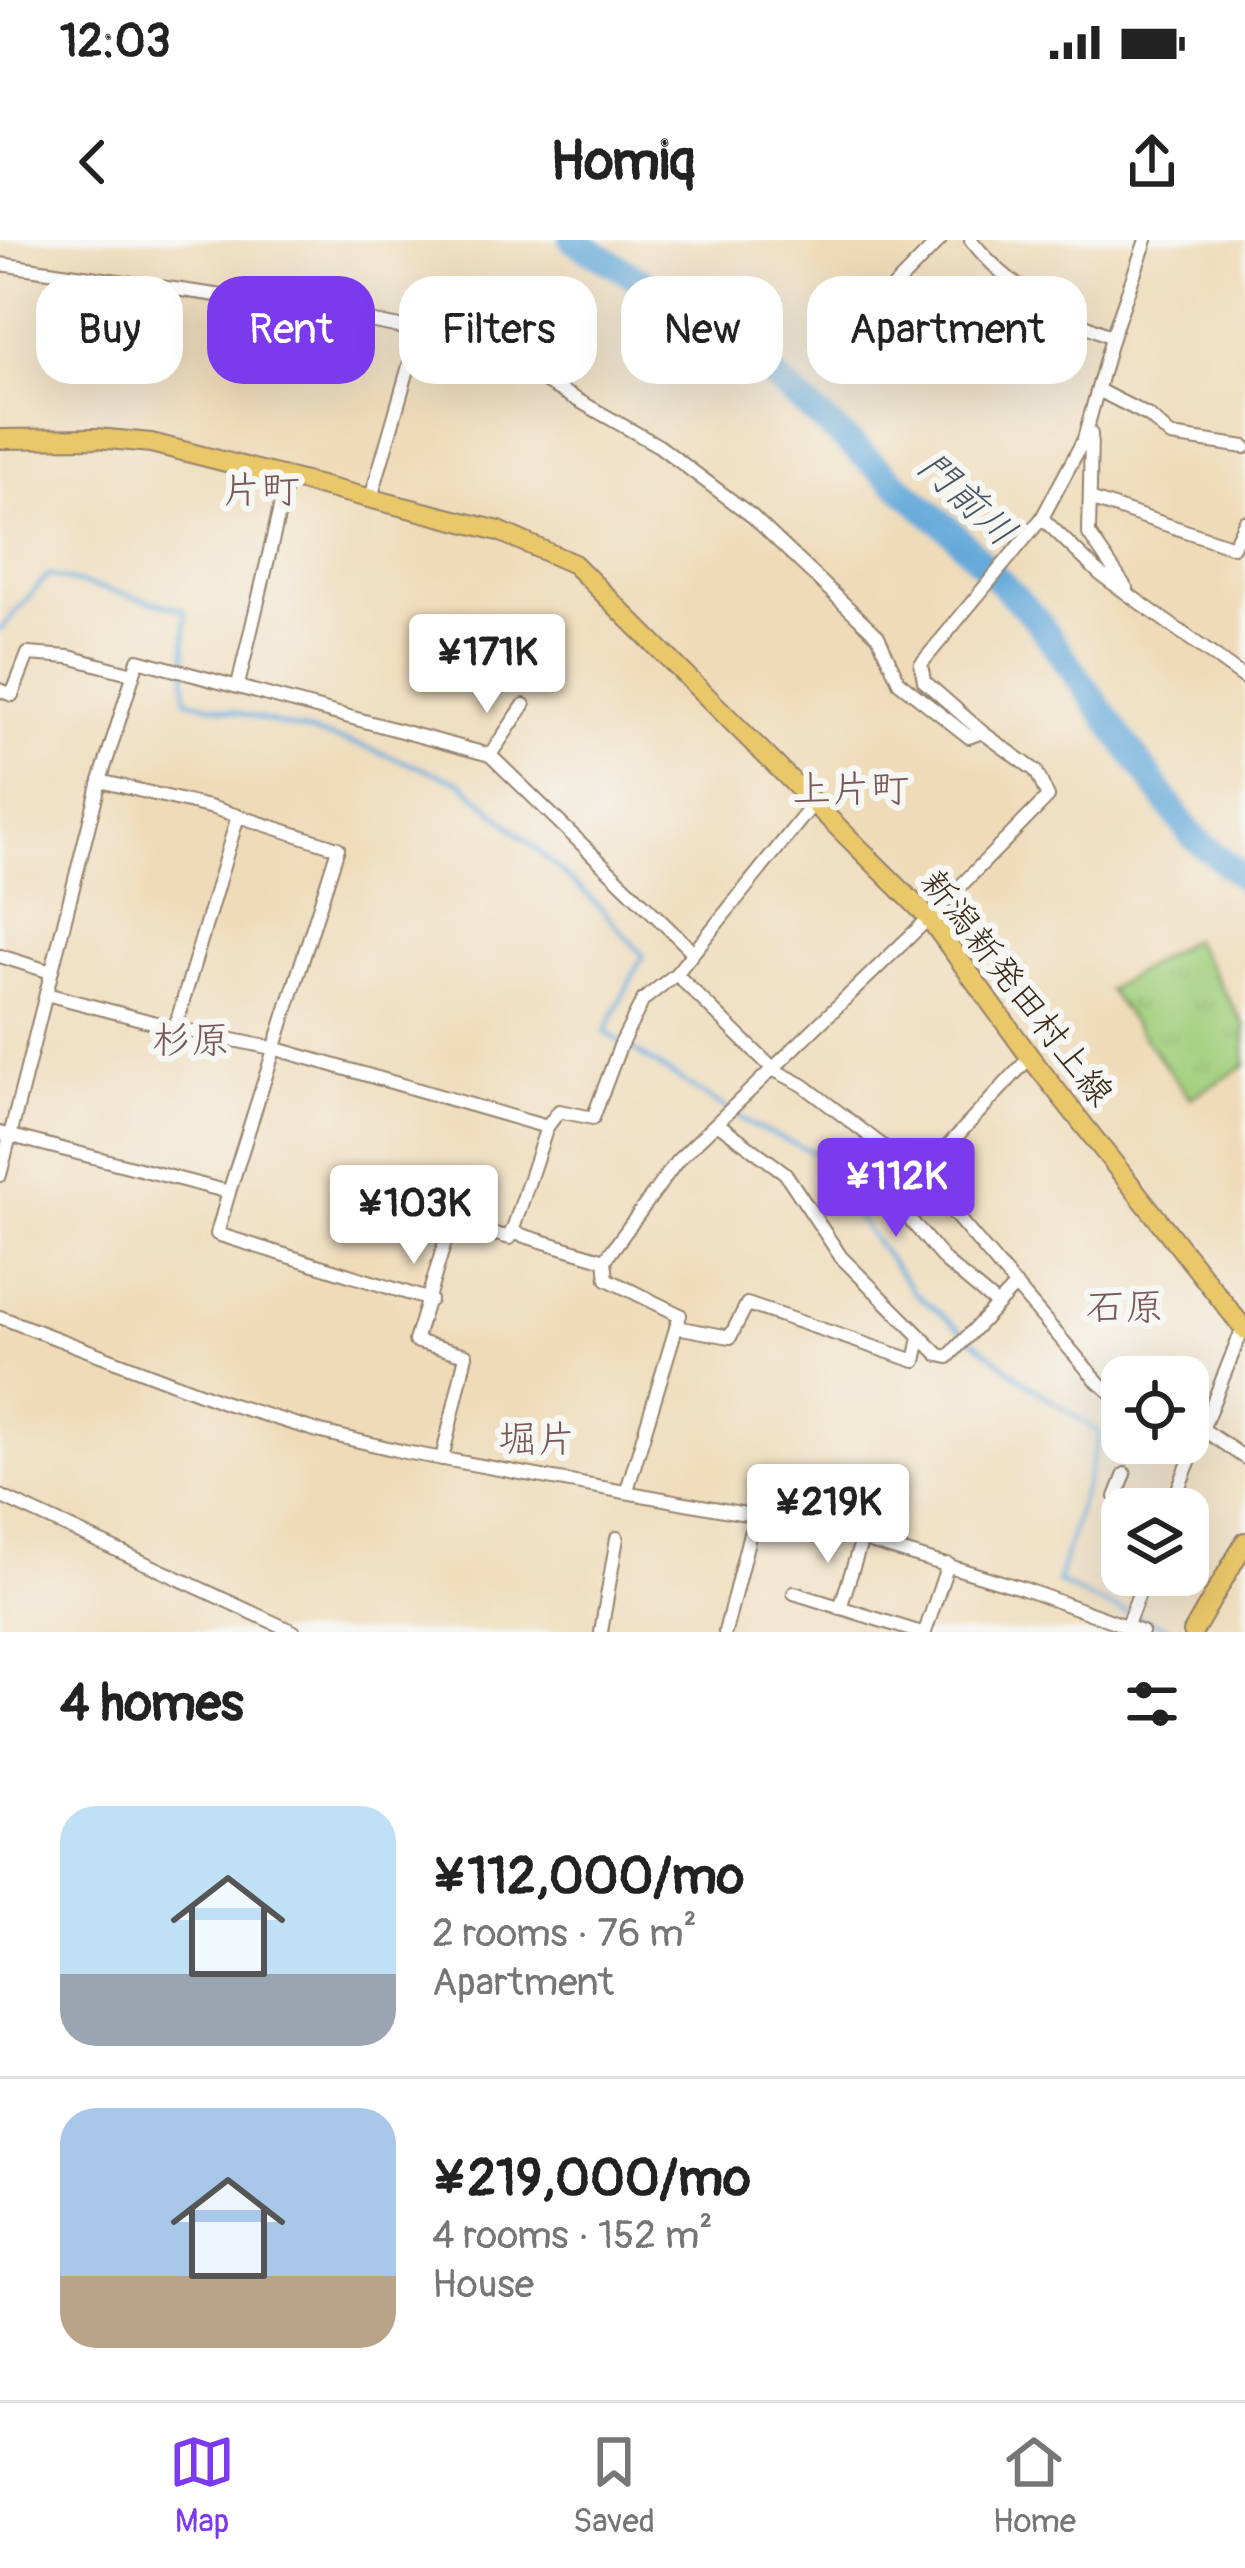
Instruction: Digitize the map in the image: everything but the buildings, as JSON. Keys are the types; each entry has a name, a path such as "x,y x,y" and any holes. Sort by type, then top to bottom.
{"main road":[{"name":"新潟新発田村上線","path":"0,439 151,443 499,531 574,565 929,918 1030,1057 1244,1329"},
{"path":"1193,1632 1245,1541"}],"street":[{"path":"905,276 940,240"},
{"path":"970,240 994,270 1026,295 1112,337"},
{"path":"627,1490 680,1315 607,1279 605,1260 677,1161 1048,797 1036,771 925,681 922,664 1037,523 1084,439 1112,337 1146,240"},
{"path":"0,264 300,307 399,328"},
{"path":"371,498 404,384"},
{"path":"548,384 659,446 752,516 878,636 898,682 969,737 982,731"},
{"path":"1098,390 1149,416 1171,436 1245,447"},
{"path":"1091,414 1090,534 1131,596"},
{"path":"238,685 287,478"},
{"path":"1090,499 1233,548 1245,521"},
{"path":"1037,523 1245,678"},
{"path":"0,690 12,695 28,654 69,657 134,674"},
{"path":"0,1174 6,1135 100,781 138,660 490,755 692,951"},
{"path":"490,755 524,705"},
{"path":"100,781 238,816 338,848 217,1234 430,1300"},
{"path":"442,1459 466,1355 415,1340 451,1222 510,1238 547,1127 559,1111 593,1118 643,1000 676,974 814,803"},
{"path":"175,1028 238,816"},
{"path":"0,956 51,972"},
{"path":"676,974 774,1070 803,1085 921,1175 1101,1384"},
{"path":"46,994 278,1049 547,1127"},
{"path":"921,1175 1030,1057"},
{"path":"717,1124 785,1173 841,1257 939,1355 948,1357 1016,1285"},
{"path":"6,1135 229,1192"},
{"path":"895,1156 878,1182 946,1262 995,1303"},
{"path":"511,1232 605,1260"},
{"path":"676,1327 730,1337 747,1304 915,1361 920,1338"},
{"path":"0,1316 226,1403 321,1432 442,1459 744,1511 862,1539 1142,1632"},
{"path":"1209,1410 1244,1329"},
{"path":"1209,1433 1245,1458"},
{"path":"1120,1488 1125,1474"},
{"path":"0,1496 294,1632"},
{"path":"725,1632 750,1533"},
{"path":"601,1632 617,1538"},
{"path":"840,1608 862,1539"},
{"path":"794,1593 921,1632 948,1564"},
{"path":"1127,1625 1138,1596"}],"green space":[{"path":"1192,939 1245,1026 1245,1066 1190,1098 1108,990"}],"waterway":[{"name":"門前川","path":"573,240 659,291 743,351 952,532 1036,619 1191,835 1245,879"},
{"path":"0,630 48,575 185,610 186,699 362,746 462,783 594,901 643,955 605,1032 755,1127 819,1155 914,1292 1020,1378 1100,1433 1058,1582 1179,1632"}],"district":[{"name":"片町","path":"261,489"},
{"name":"上片町","path":"851,788"},
{"name":"杉原","path":"191,1039"},
{"name":"石原","path":"1125,1306"},
{"name":"堀片","path":"537,1438"}]}
